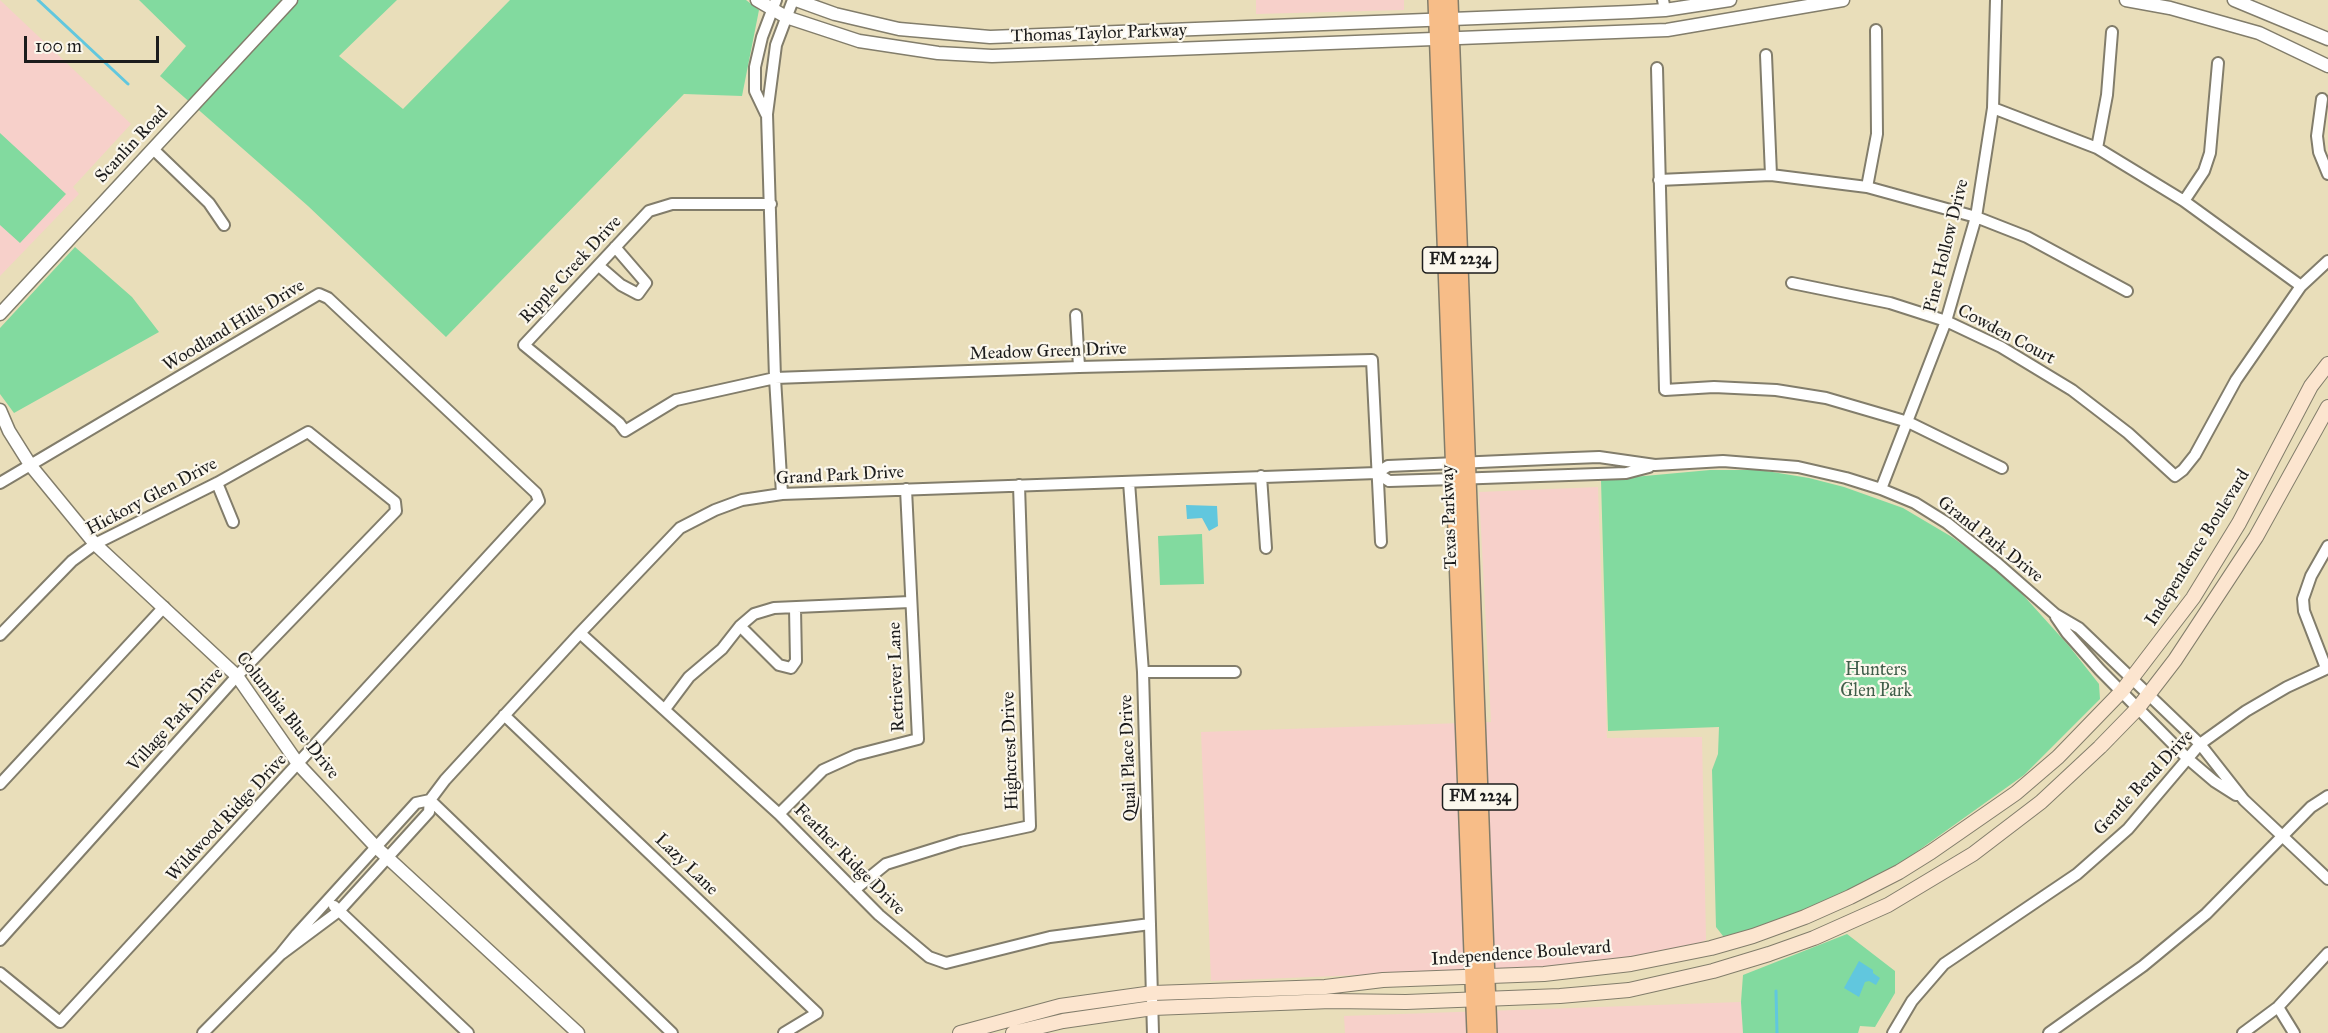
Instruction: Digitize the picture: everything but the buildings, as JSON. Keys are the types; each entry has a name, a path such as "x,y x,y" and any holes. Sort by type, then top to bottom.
{"main road":[{"name":"Texas Parkway","path":"1436,0 1444,19"},
{"name":"Texas Parkway","path":"1450,0 1444,19 1444,38 1461,471 1475,651 1480,771 1480,976"},
{"name":"Independence Boulevard","path":"960,1033 997,1027 1060,1006 1153,993 1325,987 1383,980 1544,974 1594,969 1711,948 1805,917 1850,897 1899,872 1960,834 2016,794 2058,757 2122,691 2193,598 2239,523 2307,393 2328,364"},
{"path":"1013,1033 1063,1021 1153,1008 1331,1001 1383,1003 1560,996 1629,990 1713,971 1769,954 1851,922 1922,886 1973,854 2041,802 2138,708 2175,660 2256,537 2328,407 2307,393"},
{"name":"Texas Parkway","path":"1461,471 1459,626 1463,742 1481,999 1489,1033"},
{"path":"1459,626 1467,632 1467,646 1475,651"},
{"path":"1463,742 1471,752 1471,763 1480,771"},
{"path":"1960,834 1973,854"},
{"path":"1711,948 1713,971"},
{"path":"1325,987 1331,1001"},
{"name":"Texas Parkway","path":"1475,1033 1481,999"}],"street":[{"name":"Scanlin Road","path":"0,314 291,0"},
{"name":"Thomas Taylor Parkway","path":"757,0 774,4 786,17 859,41 906,49 966,55 1667,30 1818,2 1843,0"},
{"path":"782,494 775,378 767,114 776,45 794,0"},
{"name":"Thomas Taylor Parkway","path":"794,0 864,22 899,29 990,37 1631,12 1664,5 1730,0"},
{"name":"Pine Hollow Drive","path":"1881,489 1946,321 1976,217 1993,108 1996,0"},
{"path":"2126,0 2142,1 2170,8 2271,38 2328,66"},
{"path":"2234,0 2328,39"},
{"path":"767,114 754,91 755,66 774,4"},
{"path":"1631,12 1633,32"},
{"path":"2271,38 2280,18"},
{"path":"1289,25 1289,45"},
{"path":"1868,187 1877,134 1876,30"},
{"path":"2097,148 2107,95 2112,32"},
{"path":"1766,56 1771,175"},
{"path":"2184,201 2205,171 2210,153 2218,63"},
{"path":"1657,68 1665,390 1714,387 1776,390 1826,398 1908,422 2002,468"},
{"path":"2322,99 2317,136 2319,152 2328,174"},
{"path":"1993,108 2097,148 2184,201 2301,286 2328,261"},
{"path":"153,149 209,203 224,225"},
{"path":"1659,180 1771,175 1868,187 1976,217 2027,237 2127,291"},
{"name":"Ripple Creek Drive","path":"624,431 619,423 524,345 649,211 672,204 771,204"},
{"path":"599,266 621,285 638,294 646,284 615,248"},
{"name":"Cowden Court","path":"1792,283 1890,303 1946,321 2001,347 2072,390 2128,433 2175,476 2195,455 2236,380 2301,286"},
{"name":"Woodland Hills Drive","path":"0,483 319,294 328,298 514,473"},
{"path":"1076,315 1079,367"},
{"name":"Meadow Green Drive","path":"624,431 676,400 775,378 1079,367 1372,360 1377,473"},
{"name":"Columbia Blue Drive","path":"0,410 5,428 31,466 95,544 237,676 299,765 387,858 578,1033"},
{"name":"Hickory Glen Drive","path":"0,635 72,561 95,544 217,483 308,432 335,454"},
{"name":"Village Park Drive","path":"0,940 237,676 396,511 395,502 335,454"},
{"name":"Grand Park Drive","path":"280,955 339,911 429,812 430,800 504,715 681,528 742,500 782,494 1261,476 1377,473 1389,481 1599,457 1656,465 1723,461 1798,467 1846,478 1915,503 1947,523 2055,614 2079,627 2200,744 2244,800 2328,879"},
{"name":"Grand Park Drive","path":"1461,471 1626,473 1656,465"},
{"name":"Wildwood Ridge Drive","path":"0,973 60,1022 540,501 536,494 514,473"},
{"path":"1377,473 1380,543"},
{"path":"1261,476 1266,548"},
{"name":"Quail Place Drive","path":"1129,482 1143,672 1154,1033"},
{"path":"217,483 233,522"},
{"name":"Highcrest Drive","path":"854,890 886,864 960,841 1030,826 1019,485"},
{"name":"Retriever Lane","path":"779,814 823,770 864,752 918,738 906,489"},
{"path":"2327,668 2304,611 2303,599 2311,576 2328,546"},
{"path":"665,709 689,677 722,649 740,626 754,614 774,608 910,602"},
{"path":"0,784 164,607"},
{"path":"740,626 779,665 791,668 796,661 795,608"},
{"name":"Grand Park Drive","path":"2055,614 2067,633 2187,758 2214,781 2244,800"},
{"name":"Feather Ridge Drive","path":"580,633 779,814 854,890 929,957 946,963 1050,937 1150,924"},
{"name":"Gentle Bend Drive","path":"1893,1033 1912,1001 1944,964 2077,874 2128,829 2200,744 2246,711 2287,687 2327,668"},
{"path":"1143,672 1235,672"},
{"name":"Lazy Lane","path":"504,715 817,1013 784,1033"},
{"path":"2049,1033 2143,966 2206,914 2311,807 2328,796"},
{"path":"430,800 672,1033"},
{"name":"Grand Park Drive","path":"203,1033 280,955 416,803 430,800"},
{"path":"328,900 468,1033"},
{"path":"2243,1033 2278,1007 2328,953"},
{"path":"2278,1007 2294,1033"}],"shaded area":[{"path":"0,0 131,124 73,187 79,194 0,276"},
{"path":"1256,0 1404,0 1404,10 1256,14"},
{"path":"1598,487 1607,738 1702,737 1706,940 1692,947 1588,964 1211,981 1201,732 1491,722 1479,492"},
{"path":"1741,1002 1743,1033 1345,1033 1344,1016"}],"green space":[{"path":"139,0 397,0 339,56 403,109 510,0 746,0 759,10 742,96 684,94 446,337 308,206 160,76 186,46"},
{"path":"0,133 66,194 20,243 0,225"},
{"path":"75,247 132,297 159,332 14,413 0,394 0,328"},
{"name":"Hunters Glen Park","path":"1710,470 1760,470 1809,478 1844,487 1903,508 1952,537 2005,575 2069,646 2099,684 2100,699 2024,775 1894,868 1808,913 1735,935 1723,936 1716,927 1712,770 1718,754 1719,727 1608,731 1601,480"},
{"path":"1202,534 1204,584 1160,585 1158,536"},
{"path":"1847,934 1895,971 1895,993 1875,1027 1860,1026 1858,1033 1743,1033 1741,1002 1743,975"}],"water":[{"path":"1186,505 1217,506 1218,526 1209,531 1202,518 1187,519"},
{"path":"1859,961 1873,970 1873,973 1880,978 1876,985 1869,981 1865,982 1859,997 1844,988"}],"waterway":[{"path":"38,0 128,84"},
{"path":"1776,991 1777,1033"}]}
